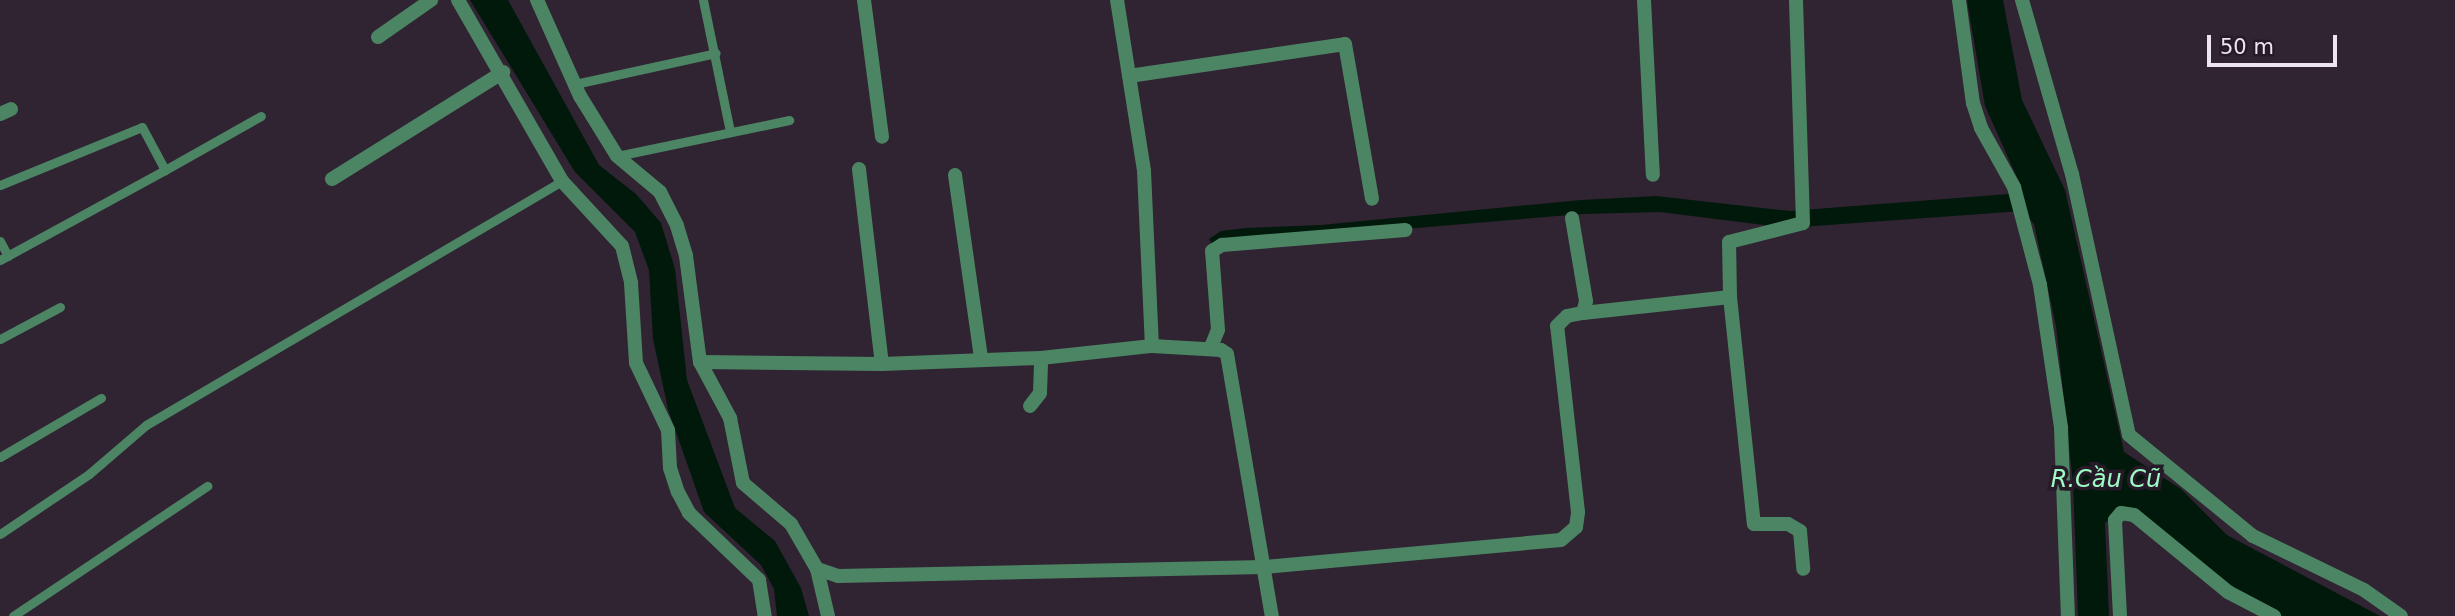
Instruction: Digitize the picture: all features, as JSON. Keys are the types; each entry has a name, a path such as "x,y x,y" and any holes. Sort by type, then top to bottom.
{"street":[{"path":"378,37 431,0"},
{"path":"458,0 502,72 562,181 622,246 631,283 636,363 668,430 670,467 678,492 689,513 759,580 765,616"},
{"path":"537,0 575,84 617,156 660,192 677,226 686,256 700,362 724,401 743,483 791,524 817,569 828,616"},
{"path":"864,0 882,137"},
{"path":"1117,0 1144,171 1152,346"},
{"path":"1644,0 1653,175"},
{"path":"1796,0 1803,223 1729,242 1730,297 1754,524 1788,524 1800,531 1803,569"},
{"path":"1959,0 1973,103 1981,128 2014,187 2040,285 2061,428 2068,616"},
{"path":"2022,0 2072,174 2129,435 2149,456 2180,472 2244,530 2364,590 2401,616"},
{"path":"1129,76 1345,44 1372,199"},
{"path":"332,179 502,72"},
{"path":"859,169 882,364"},
{"path":"955,175 981,358"},
{"path":"1572,218 1586,301 1583,313"},
{"path":"1211,347 1218,330 1212,251 1222,245 1405,230"},
{"path":"817,569 838,576 872,578 1123,567 1264,567 1562,540 1576,527 1578,512 1557,326 1567,316 1583,313 1730,297"},
{"path":"700,362 882,364 981,358 1041,358 1152,346 1211,347 1227,354 1272,616"},
{"path":"1030,406 1040,393 1041,358"},
{"path":"2120,616 2115,520 2121,513 2134,515 2228,592 2274,616"}],"lane":[{"path":"704,0 730,131"},
{"path":"575,84 716,53"},
{"path":"0,241 4,258 261,116"},
{"path":"617,156 789,120"},
{"path":"0,186 142,127 165,170"},
{"path":"0,534 89,474 146,425 562,181"},
{"path":"0,339 60,307"},
{"path":"0,457 101,398"},
{"path":"13,616 207,486"}],"water":[{"path":"470,0 508,0 599,165 636,194 661,223 675,269 687,380 735,508 775,541 801,588 809,616 777,616 774,589 761,565 704,512 668,409 653,339 649,270 635,232 575,172"},
{"name":"R.Cầu Cũ","path":"1967,0 2003,0 2022,100 2065,190 2124,452 2181,489 2227,535 2380,616 2283,616 2233,592 2119,510 2105,523 2109,616 2078,616 2073,483 2056,326 2034,224 2022,211 1787,228 1660,212 1581,214 1213,245 1209,239 1221,231 1246,228 1321,225 1581,200 1656,196 1790,211 2009,194 2020,184 1985,106"}]}
